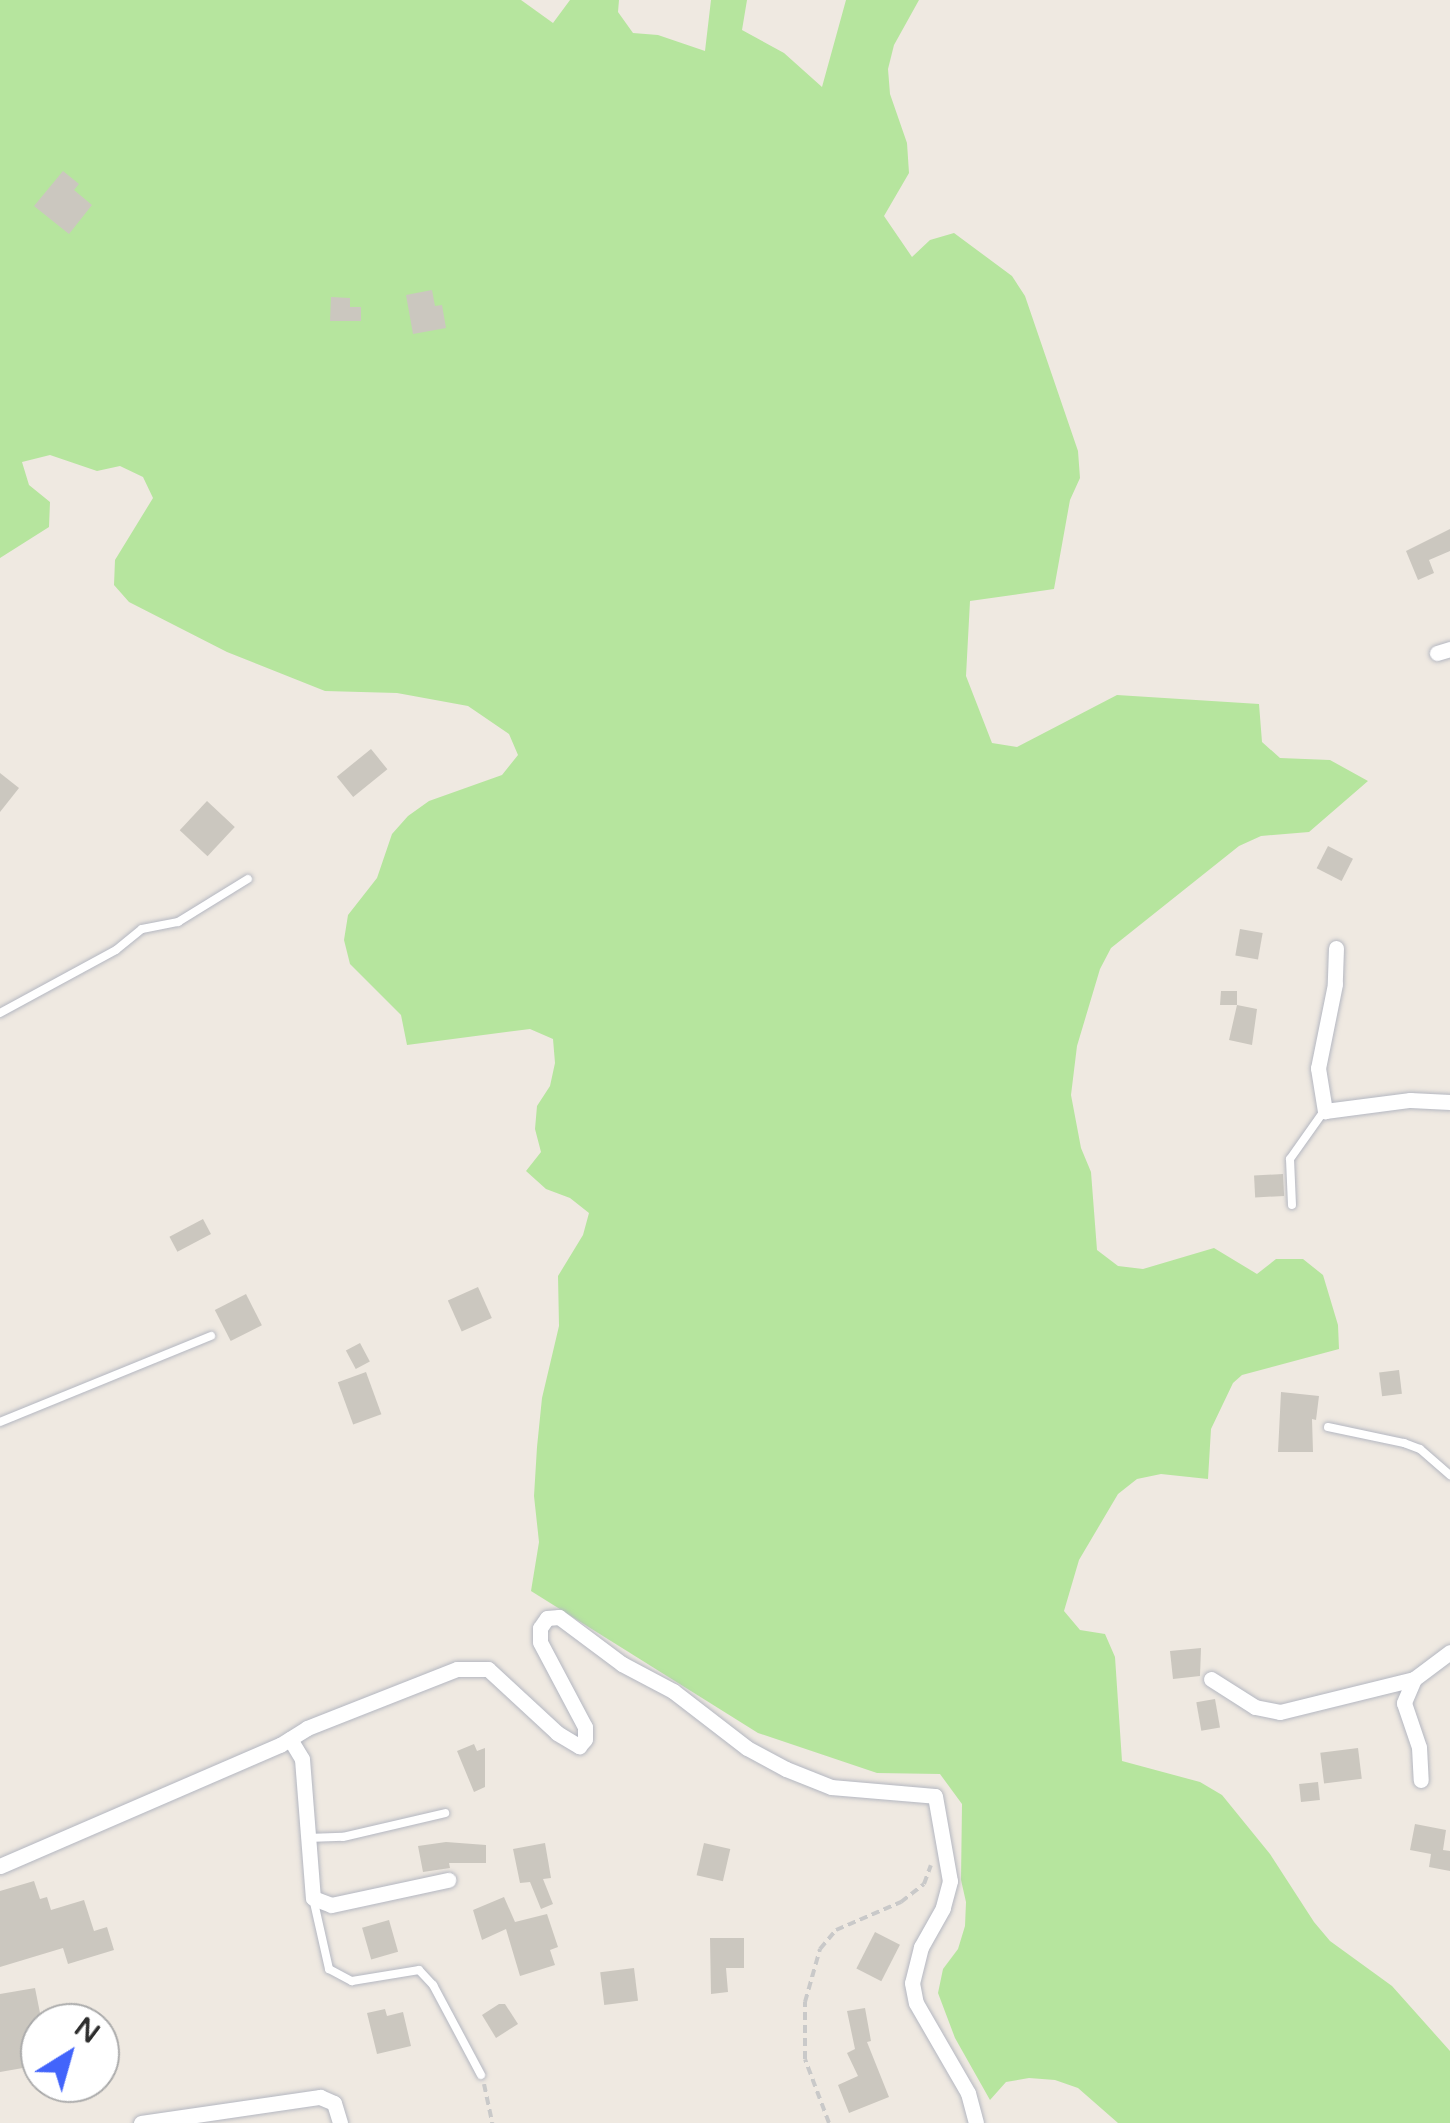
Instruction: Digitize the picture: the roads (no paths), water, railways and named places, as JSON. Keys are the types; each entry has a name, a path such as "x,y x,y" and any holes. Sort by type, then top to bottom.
{"street":[{"path":"1336,948 1335,984 1318,1068 1325,1111 1410,1100 1450,1102"},
{"path":"0,1866 290,1738 473,1666 488,1669 508,1684 557,1734 578,1746 585,1739 584,1727 540,1642 540,1628 547,1618 559,1617 622,1664 673,1691 747,1748 786,1770 830,1787 934,1796 950,1881 943,1908 920,1947 912,1983 916,2003 968,2094 976,2123"},
{"path":"1211,1678 1268,1712 1414,1678 1450,1652"},
{"path":"1414,1678 1404,1703 1419,1747 1421,1780"},
{"path":"290,1738 302,1759 313,1898 331,1905 448,1880"},
{"path":"141,2123 320,2097 334,2103 340,2123"}],"lane":[{"path":"0,1013 116,950 142,929 178,922 248,879"},
{"path":"1292,1205 1290,1159 1325,1111"},
{"path":"0,1422 211,1336"},
{"path":"1328,1427 1404,1443 1420,1450 1450,1475"},
{"path":"307,1838 343,1837 445,1813"},
{"path":"313,1898 329,1969 352,1981 419,1970 434,1985 480,2075"}]}
